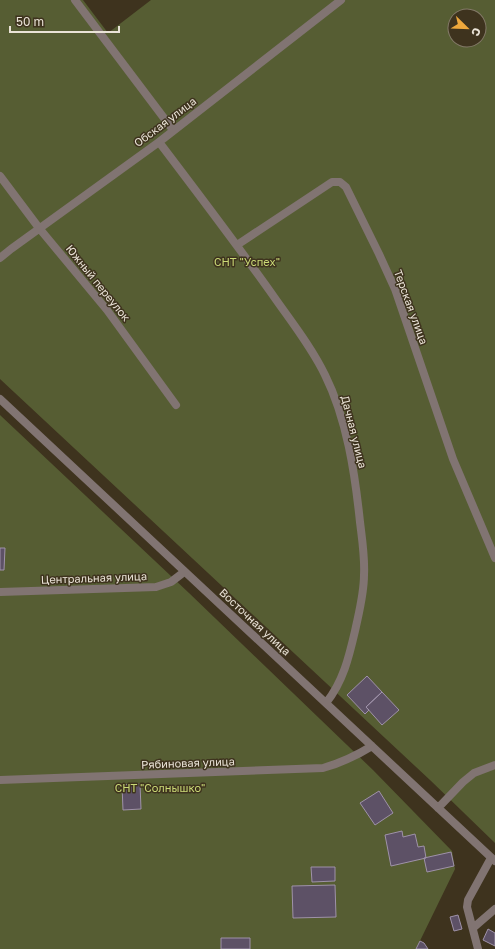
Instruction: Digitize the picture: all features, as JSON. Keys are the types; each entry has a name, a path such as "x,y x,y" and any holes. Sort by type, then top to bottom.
{"street":[{"path":"75,0 173,130"},
{"name":"Обская улица","path":"0,258 39,228 159,142 341,0"},
{"name":"Дачная улица","path":"159,142 237,245 308,344 325,375 336,400 347,441 356,486 363,548 364,575 362,601 344,673 335,692 326,703"},
{"name":"Южный переулок","path":"0,176 39,228 107,310 176,405"},
{"name":"Терская улица","path":"237,245 332,182 340,182 346,187 395,289 453,459 495,558"},
{"name":"Восточная улица","path":"0,399 493,860"},
{"name":"Центральная улица","path":"0,592 156,587 171,582 184,572"},
{"name":"Рябиновая улица","path":"0,780 316,769 336,765 354,757 372,746"},
{"path":"438,808 463,782 474,774 495,765"},
{"path":"478,949 467,907 468,900 493,860"},
{"path":"472,928 495,909"}],"green space":[{"name":"СНТ \"Успех\"","path":"0,0 83,0 108,33 151,0 495,0 495,843 430,780 0,379"},
{"name":"СНТ \"Солнышко\"","path":"0,415 189,593 373,770 452,851 455,869 416,949 0,949"}],"building":[{"path":"0,548 5,548 4,570 0,570"},
{"path":"367,676 382,692 366,707 369,710 365,714 347,695"},
{"path":"382,692 399,710 382,725 366,707"},
{"path":"140,784 141,809 123,810 122,785"},
{"path":"379,791 393,813 375,825 360,803"},
{"path":"402,831 403,837 415,834 418,847 424,846 426,858 391,866 385,835"},
{"path":"451,852 454,866 427,872 424,858"},
{"path":"311,867 335,867 335,881 312,882"},
{"path":"335,885 336,917 293,918 292,886"},
{"path":"458,915 462,929 454,931 450,917"},
{"path":"488,929 495,933 495,946 483,940"},
{"path":"221,938 250,938 250,949 221,949"},
{"path":"420,941 424,943 428,949 416,949"}]}
